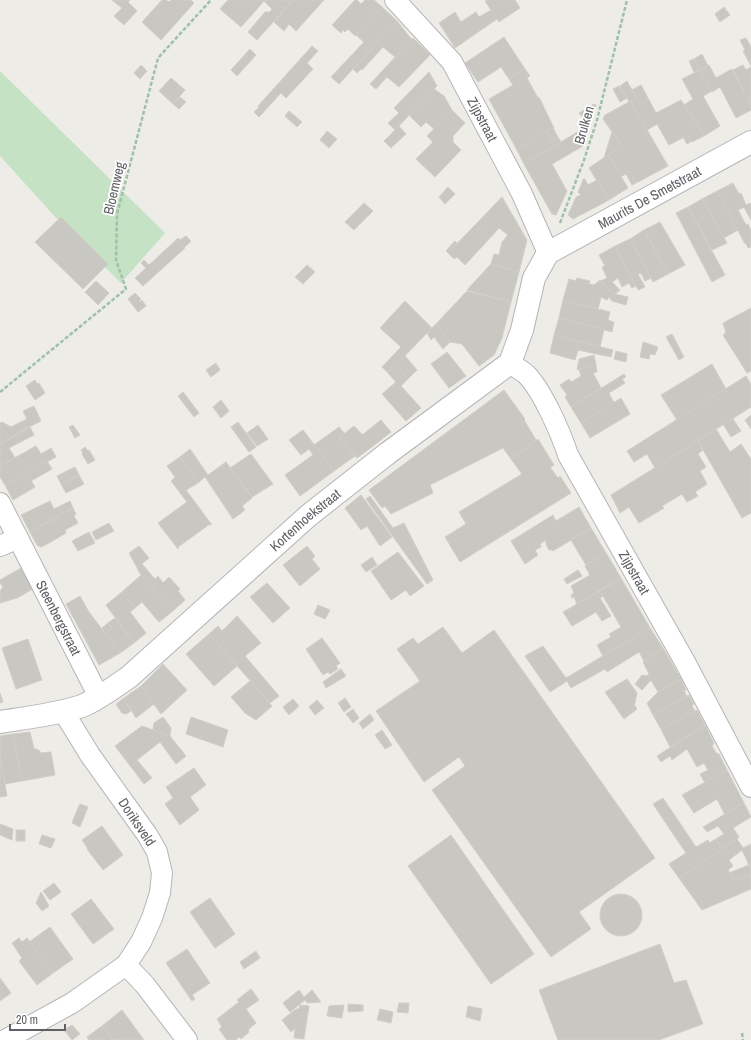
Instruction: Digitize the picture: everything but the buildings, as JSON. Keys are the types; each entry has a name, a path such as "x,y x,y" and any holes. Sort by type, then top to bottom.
{"street":[{"name":"Zijpstraat","path":"395,0 452,62 522,194 548,253"},
{"name":"Maurits De Smetstraat","path":"548,253 751,142"},
{"path":"510,363 522,330 534,278 548,253"},
{"name":"Zijpstraat","path":"510,363 526,374 539,392 558,426 568,455 685,662 751,787"},
{"name":"Kortenhoekstraat","path":"0,722 63,711 81,706 99,697 129,677 308,516 388,453 510,363"},
{"name":"Steenbergstraat","path":"0,504 99,697"},
{"path":"0,546 18,538"},
{"name":"Doriksveld","path":"5,1040 72,1003 126,965 141,942 152,918 160,894 162,873 157,852 148,836 90,755 63,711"},
{"path":"126,965 145,985 187,1040"}],"path":[{"name":"Bloemweg","path":"0,392 126,289 116,260 117,214 158,58 211,0"},
{"name":"Brulken","path":"559,224 584,160 597,120 627,0"},
{"path":"742,1033 743,1040"}],"green space":[{"path":"0,71 165,233 121,283 58,220 0,156"}]}
